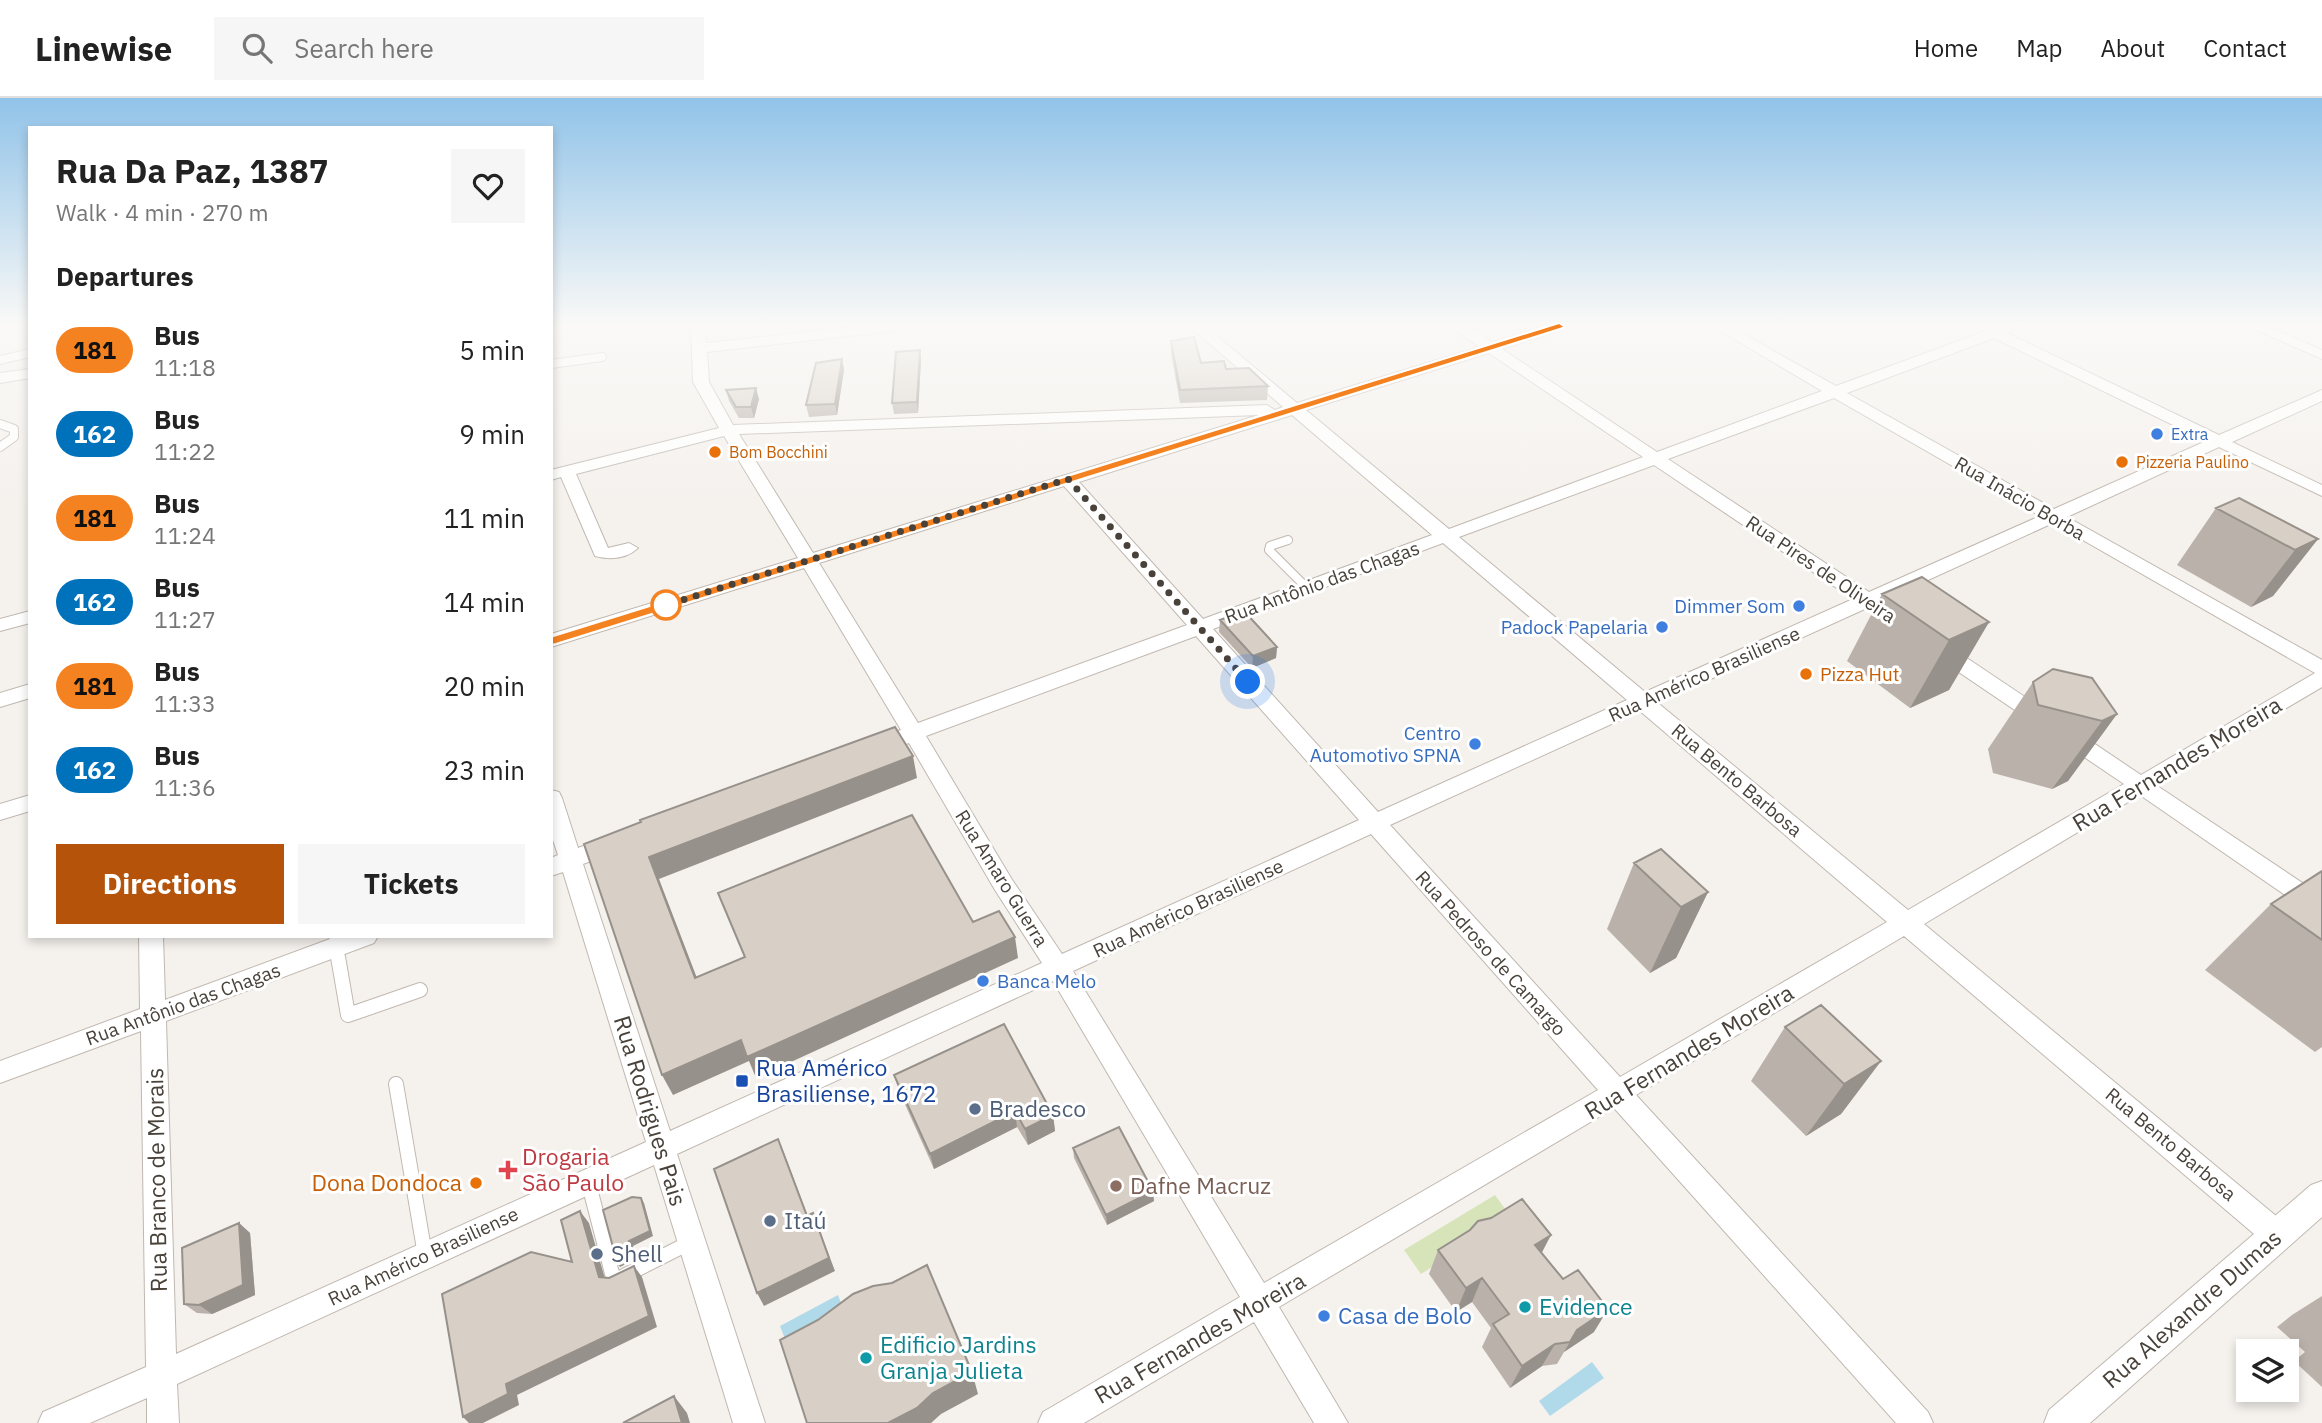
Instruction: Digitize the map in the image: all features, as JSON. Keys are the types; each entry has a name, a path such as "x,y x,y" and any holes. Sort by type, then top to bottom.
{"street":[{"name":"Rua Amaro Guerra","path":"703,388 1332,1423"},
{"name":"Rua Bento Barbosa","path":"1269,388 2277,1235"},
{"path":"553,640 1361,388"},
{"name":"Rua Pires de Oliveira","path":"1552,388 1890,615"},
{"name":"Rua Inácio Borba","path":"1827,388 2322,669"},
{"name":"Rua Antônio das Chagas","path":"862,752 1848,388"},
{"path":"2110,388 2322,491"},
{"name":"Rua Américo Brasiliense","path":"54,1423 2322,396"},
{"path":"629,548 611,554 601,552 559,473 728,430 1294,409"},
{"name":"Rua Pedroso de Camargo","path":"1068,479 1374,823 1917,1423"},
{"path":"0,625 28,618"},
{"path":"1924,639 2139,787 2322,908"},
{"name":"Rua Fernandes Moreira","path":"1054,1423 2322,678"},
{"path":"0,700 28,692"},
{"path":"0,812 28,804"},
{"name":"Rua Rodrigues Pais","path":"553,811 561,863 661,1147 749,1423"},
{"path":"561,863 634,836"},
{"name":"Rua Branco de Morais","path":"151,938 163,1423"},
{"name":"Rua Antônio das Chagas","path":"0,1072 153,1015 334,942 355,938"},
{"name":"Rua Alexandre Dumas","path":"2062,1423 2322,1196"}],"lane":[{"path":"0,424 14,429 13,437 0,447"},
{"path":"1288,540 1269,546 1269,550 1307,588"},
{"path":"334,942 348,1015 420,990"},
{"path":"396,1084 425,1255"},
{"path":"588,1181 614,1281 691,1242"}],"green space":[{"path":"1495,1195 1511,1217 1421,1274 1404,1250"}],"water":[{"path":"838,1295 843,1308 785,1339 780,1326"},
{"path":"1592,1362 1604,1378 1550,1416 1539,1401"}],"building":[{"path":"756,388 751,407 736,407 726,390"},
{"path":"810,388 838,388 835,404 806,405"},
{"path":"893,388 918,388 917,402 892,403"},
{"path":"1180,388 1228,388 1180,390"},
{"path":"2239,498 2318,539 2295,550 2216,508"},
{"path":"1922,577 1989,622 1949,640 1882,594"},
{"path":"1244,611 1277,647 1253,656 1220,620"},
{"path":"2053,669 2092,678 2117,714 2102,721 2038,705 2033,682"},
{"path":"895,727 913,756 649,857 695,978 745,957 718,893 912,815 973,922 999,911 1015,937 747,1057 741,1040 662,1075 584,844 641,822 640,820"},
{"path":"1661,849 1708,892 1681,907 1634,863"},
{"path":"2322,871 2322,940 2271,904"},
{"path":"1821,1005 1881,1061 1844,1084 1785,1027"},
{"name":"Bradesco","path":"1004,1024 1053,1115 1025,1129 1015,1111 930,1154 894,1075"},
{"name":"Dafne Macruz","path":"1119,1127 1153,1191 1106,1215 1073,1148"},
{"path":"778,1139 807,1216 813,1213 829,1258 757,1293 714,1169"},
{"path":"632,1197 641,1198 650,1231 629,1241 633,1254 617,1262 603,1210"},
{"name":"Evidence","path":"1522,1199 1551,1235 1535,1245 1563,1279 1578,1270 1608,1309 1577,1330 1570,1342 1555,1344 1522,1366 1493,1324 1509,1314 1482,1278 1466,1288 1438,1250 1470,1230 1478,1221 1491,1218"},
{"path":"580,1211 599,1277 609,1278 634,1266 649,1316 506,1384 508,1394 463,1417 442,1294 531,1252 572,1262 561,1220"},
{"path":"239,1223 243,1285 199,1305 184,1304 182,1248"},
{"name":"Edificio Jardins Granja Julieta","path":"927,1265 972,1372 933,1393 917,1408 888,1423 807,1423 780,1340 818,1320 853,1294 873,1286 892,1283"},
{"path":"674,1396 682,1423 623,1423"}],"bus line":[{"name":"181","path":"553,640 1361,388"}],"place":[{"name":"Extra","path":"2157,434"},
{"name":"Bom Bocchini","path":"715,452"},
{"name":"Pizzeria Paulino","path":"2122,462"},
{"name":"Dimmer Som","path":"1799,606"},
{"name":"Padock Papelaria","path":"1662,627"},
{"name":"Pizza Hut","path":"1806,674"},
{"name":"Centro Automotivo SPNA","path":"1475,744"},
{"name":"Banca Melo","path":"983,981"},
{"name":"Rua Américo Brasiliense, 1672","path":"742,1081"},
{"name":"Bradesco","path":"975,1109"},
{"name":"Drogaria São Paulo","path":"508,1170"},
{"name":"Dona Dondoca","path":"476,1183"},
{"name":"Dafne Macruz","path":"1116,1186"},
{"name":"Itaú","path":"770,1221"},
{"name":"Shell","path":"597,1254"},
{"name":"Evidence","path":"1525,1307"},
{"name":"Casa de Bolo","path":"1324,1316"},
{"name":"Edificio Jardins Granja Julieta","path":"866,1358"}],"route":[{"path":"666,605 663,606 1068,479 1248,682"}]}
